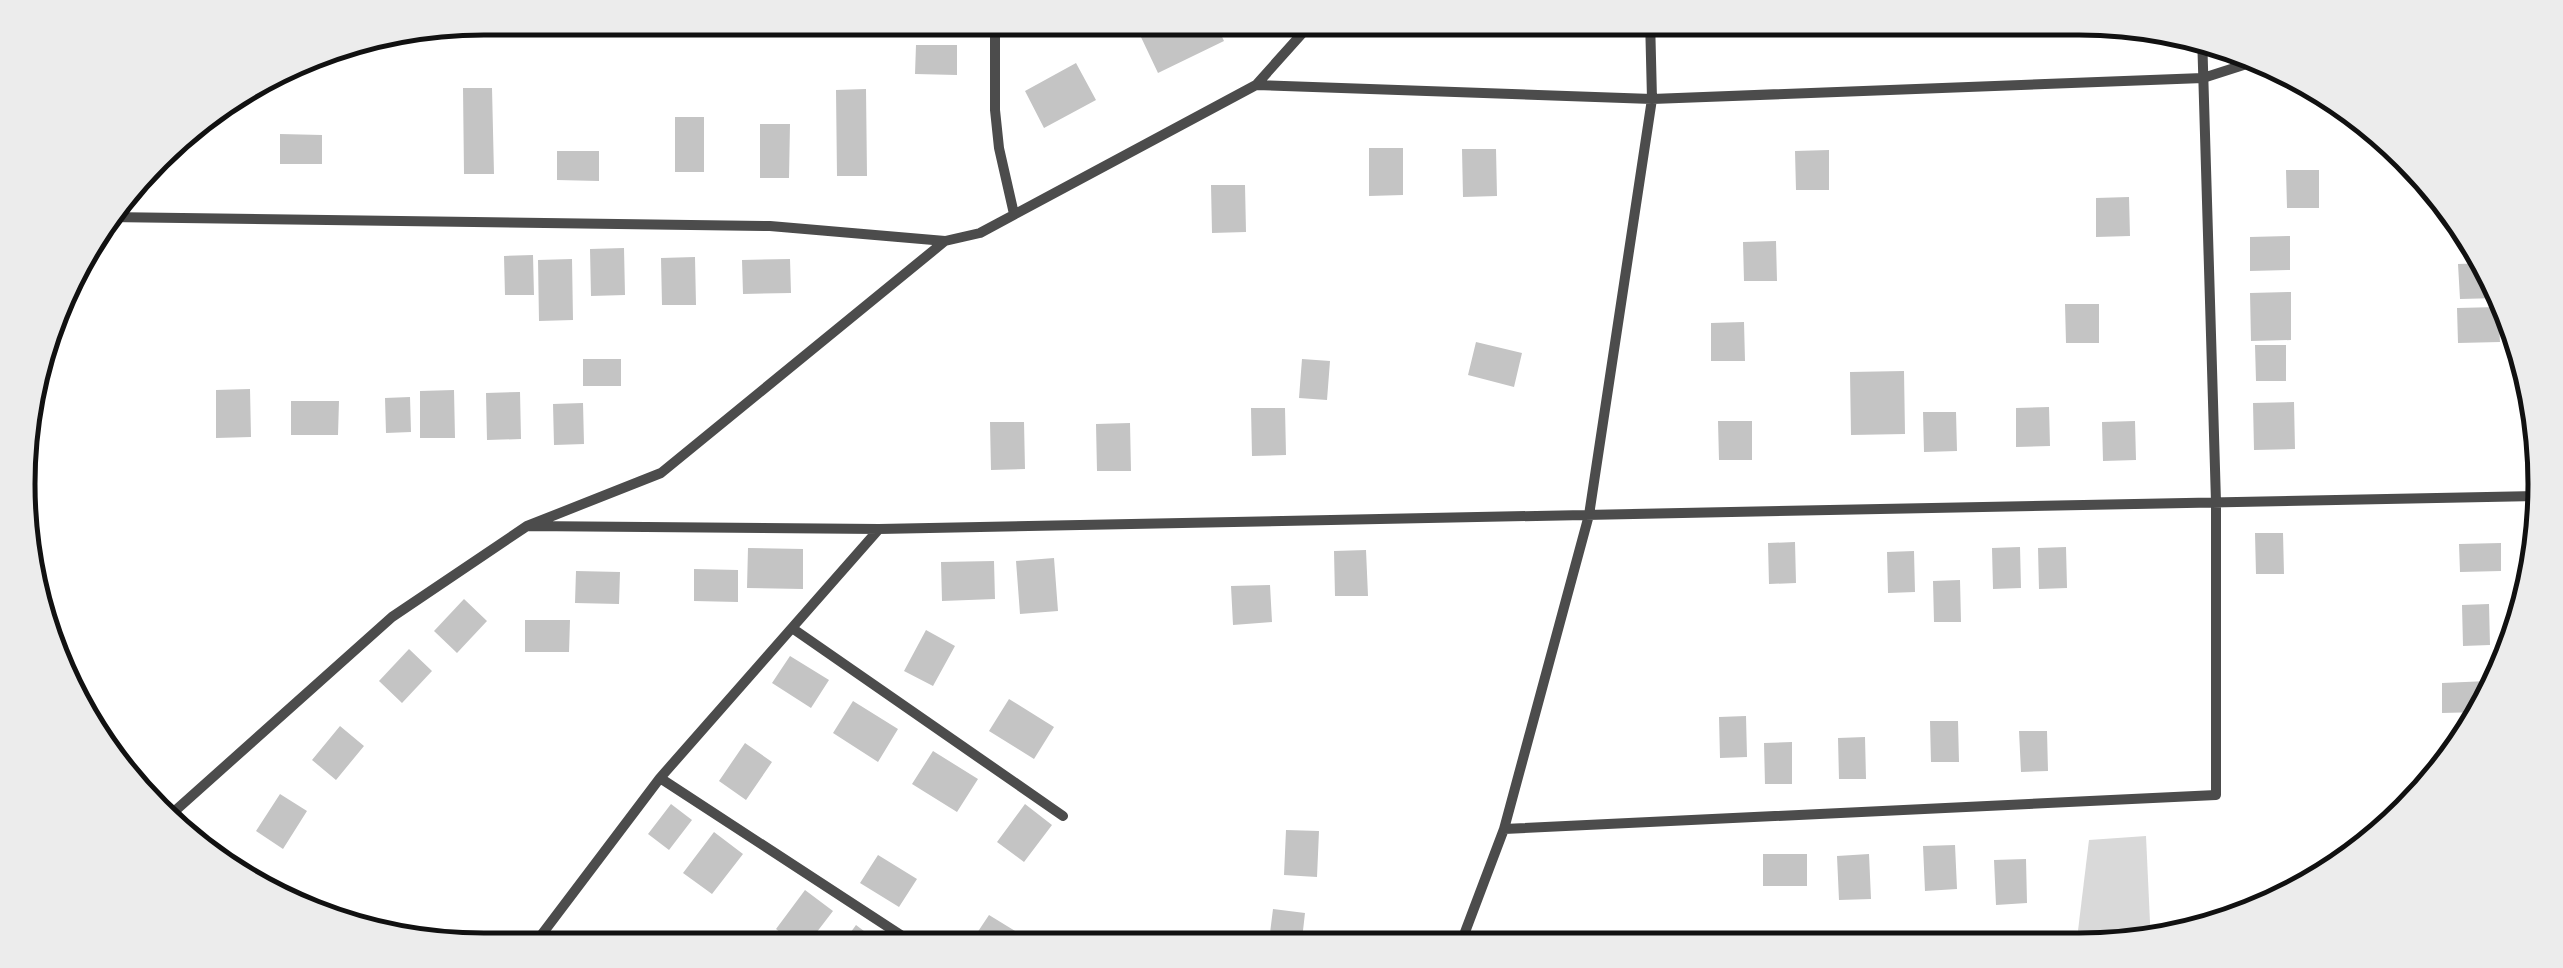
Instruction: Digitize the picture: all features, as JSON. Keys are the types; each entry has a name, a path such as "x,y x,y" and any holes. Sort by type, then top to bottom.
{"street":[{"path":"995,35 999,148 1014,214"},
{"path":"124,216 770,226 944,240 980,233 1256,85 1301,35"},
{"path":"1465,933 1504,829 1589,515 1652,99 1650,35"},
{"path":"1504,829 2216,795 2216,502 2202,52"},
{"path":"1256,85 1652,99 2203,78 2242,66"},
{"path":"176,810 392,616 527,526 661,472 944,240"},
{"path":"527,526 879,529 2528,496"},
{"path":"543,933 660,778 879,529"},
{"path":"792,628 1063,816"},
{"path":"660,778 896,933"}],"shaded area":[{"path":"2146,836 2150,927 2078,933 2089,840"}],"building":[{"path":"1140,35 1221,35 1224,41 1158,73"},
{"path":"916,45 957,45 957,75 915,74"},
{"path":"1076,63 1096,100 1044,128 1025,91"},
{"path":"463,88 492,88 494,174 464,174"},
{"path":"866,89 867,176 837,176 836,90"},
{"path":"675,117 704,117 704,172 675,172"},
{"path":"760,124 790,124 789,178 760,178"},
{"path":"280,134 322,135 322,164 280,164"},
{"path":"1369,148 1403,148 1403,195 1369,196"},
{"path":"1462,149 1496,149 1497,196 1463,197"},
{"path":"1829,150 1829,190 1796,190 1795,151"},
{"path":"557,151 599,151 599,181 557,180"},
{"path":"2286,170 2319,170 2319,208 2287,208"},
{"path":"1211,185 1245,185 1246,232 1212,233"},
{"path":"2129,197 2130,236 2096,237 2096,198"},
{"path":"2290,236 2290,270 2250,271 2250,237"},
{"path":"1776,241 1777,281 1744,281 1743,242"},
{"path":"624,248 625,295 591,296 590,249"},
{"path":"533,255 534,295 505,295 504,256"},
{"path":"695,257 696,305 662,305 661,258"},
{"path":"572,259 573,320 539,321 538,260"},
{"path":"790,259 791,293 743,294 742,260"},
{"path":"2458,264 2470,264 2488,298 2460,299"},
{"path":"2291,292 2291,340 2251,341 2250,293"},
{"path":"2065,304 2099,304 2099,343 2066,343"},
{"path":"2492,307 2500,342 2458,343 2457,308"},
{"path":"1744,322 1745,361 1711,361 1711,323"},
{"path":"1476,342 1522,353 1514,387 1468,375"},
{"path":"2255,345 2286,345 2286,381 2256,381"},
{"path":"583,359 621,359 621,386 583,386"},
{"path":"1302,359 1330,361 1327,400 1299,398"},
{"path":"1904,371 1905,434 1851,435 1850,372"},
{"path":"250,389 251,437 216,438 216,390"},
{"path":"454,390 455,438 420,438 420,391"},
{"path":"520,392 521,439 487,440 486,393"},
{"path":"410,397 411,432 386,433 385,398"},
{"path":"291,401 339,401 338,435 291,435"},
{"path":"2294,402 2295,449 2254,450 2253,403"},
{"path":"583,403 584,444 554,445 553,404"},
{"path":"2049,407 2050,446 2016,447 2016,408"},
{"path":"1251,408 1285,408 1286,455 1252,456"},
{"path":"1923,412 1956,412 1957,451 1924,452"},
{"path":"1718,421 1752,421 1752,460 1719,460"},
{"path":"2135,421 2136,460 2103,461 2102,422"},
{"path":"990,422 1024,422 1025,469 991,470"},
{"path":"1130,423 1131,471 1097,471 1096,424"},
{"path":"2255,533 2283,533 2284,574 2256,574"},
{"path":"1795,542 1796,583 1769,584 1768,543"},
{"path":"2501,543 2501,571 2460,572 2459,544"},
{"path":"2020,547 2021,588 1993,589 1992,548"},
{"path":"2066,547 2067,588 2039,589 2038,548"},
{"path":"748,548 803,549 803,589 747,588"},
{"path":"1366,550 1368,596 1335,596 1334,551"},
{"path":"1914,551 1915,592 1888,593 1887,552"},
{"path":"1054,558 1058,611 1020,614 1016,561"},
{"path":"994,561 995,599 942,601 941,562"},
{"path":"694,569 738,570 738,602 694,601"},
{"path":"576,571 620,572 619,604 575,603"},
{"path":"1960,580 1961,622 1934,622 1933,581"},
{"path":"1270,585 1272,622 1233,625 1231,586"},
{"path":"464,599 487,621 457,653 434,631"},
{"path":"2489,604 2490,645 2463,646 2462,605"},
{"path":"525,620 570,620 569,652 525,652"},
{"path":"926,630 955,646 933,686 904,671"},
{"path":"409,649 432,671 402,703 379,681"},
{"path":"790,656 829,680 811,708 772,683"},
{"path":"2483,681 2465,712 2442,713 2442,683"},
{"path":"1009,699 1054,727 1034,759 989,731"},
{"path":"853,701 898,729 878,762 833,733"},
{"path":"1746,716 1747,757 1720,758 1719,717"},
{"path":"1930,721 1958,721 1959,762 1931,762"},
{"path":"340,726 364,746 336,780 312,760"},
{"path":"2019,731 2047,731 2048,771 2021,772"},
{"path":"1865,737 1866,779 1839,779 1838,738"},
{"path":"1792,742 1792,784 1765,784 1764,743"},
{"path":"745,743 772,762 746,800 719,781"},
{"path":"933,751 978,779 957,812 912,784"},
{"path":"280,794 307,811 283,849 256,831"},
{"path":"671,804 692,820 669,850 648,834"},
{"path":"1025,804 1052,825 1024,862 997,842"},
{"path":"1286,830 1319,831 1317,877 1284,875"},
{"path":"714,832 743,854 712,894 683,873"},
{"path":"1955,845 1957,889 1925,891 1923,846"},
{"path":"1763,854 1807,854 1807,886 1763,886"},
{"path":"1869,854 1871,899 1839,900 1837,856"},
{"path":"878,855 917,879 899,907 860,883"},
{"path":"2026,859 2027,903 1996,905 1994,860"},
{"path":"805,890 833,911 816,933 781,933 776,929"},
{"path":"1273,909 1305,913 1303,933 1270,933"},
{"path":"989,915 1018,933 977,933"},
{"path":"856,925 867,933 850,933"}]}
